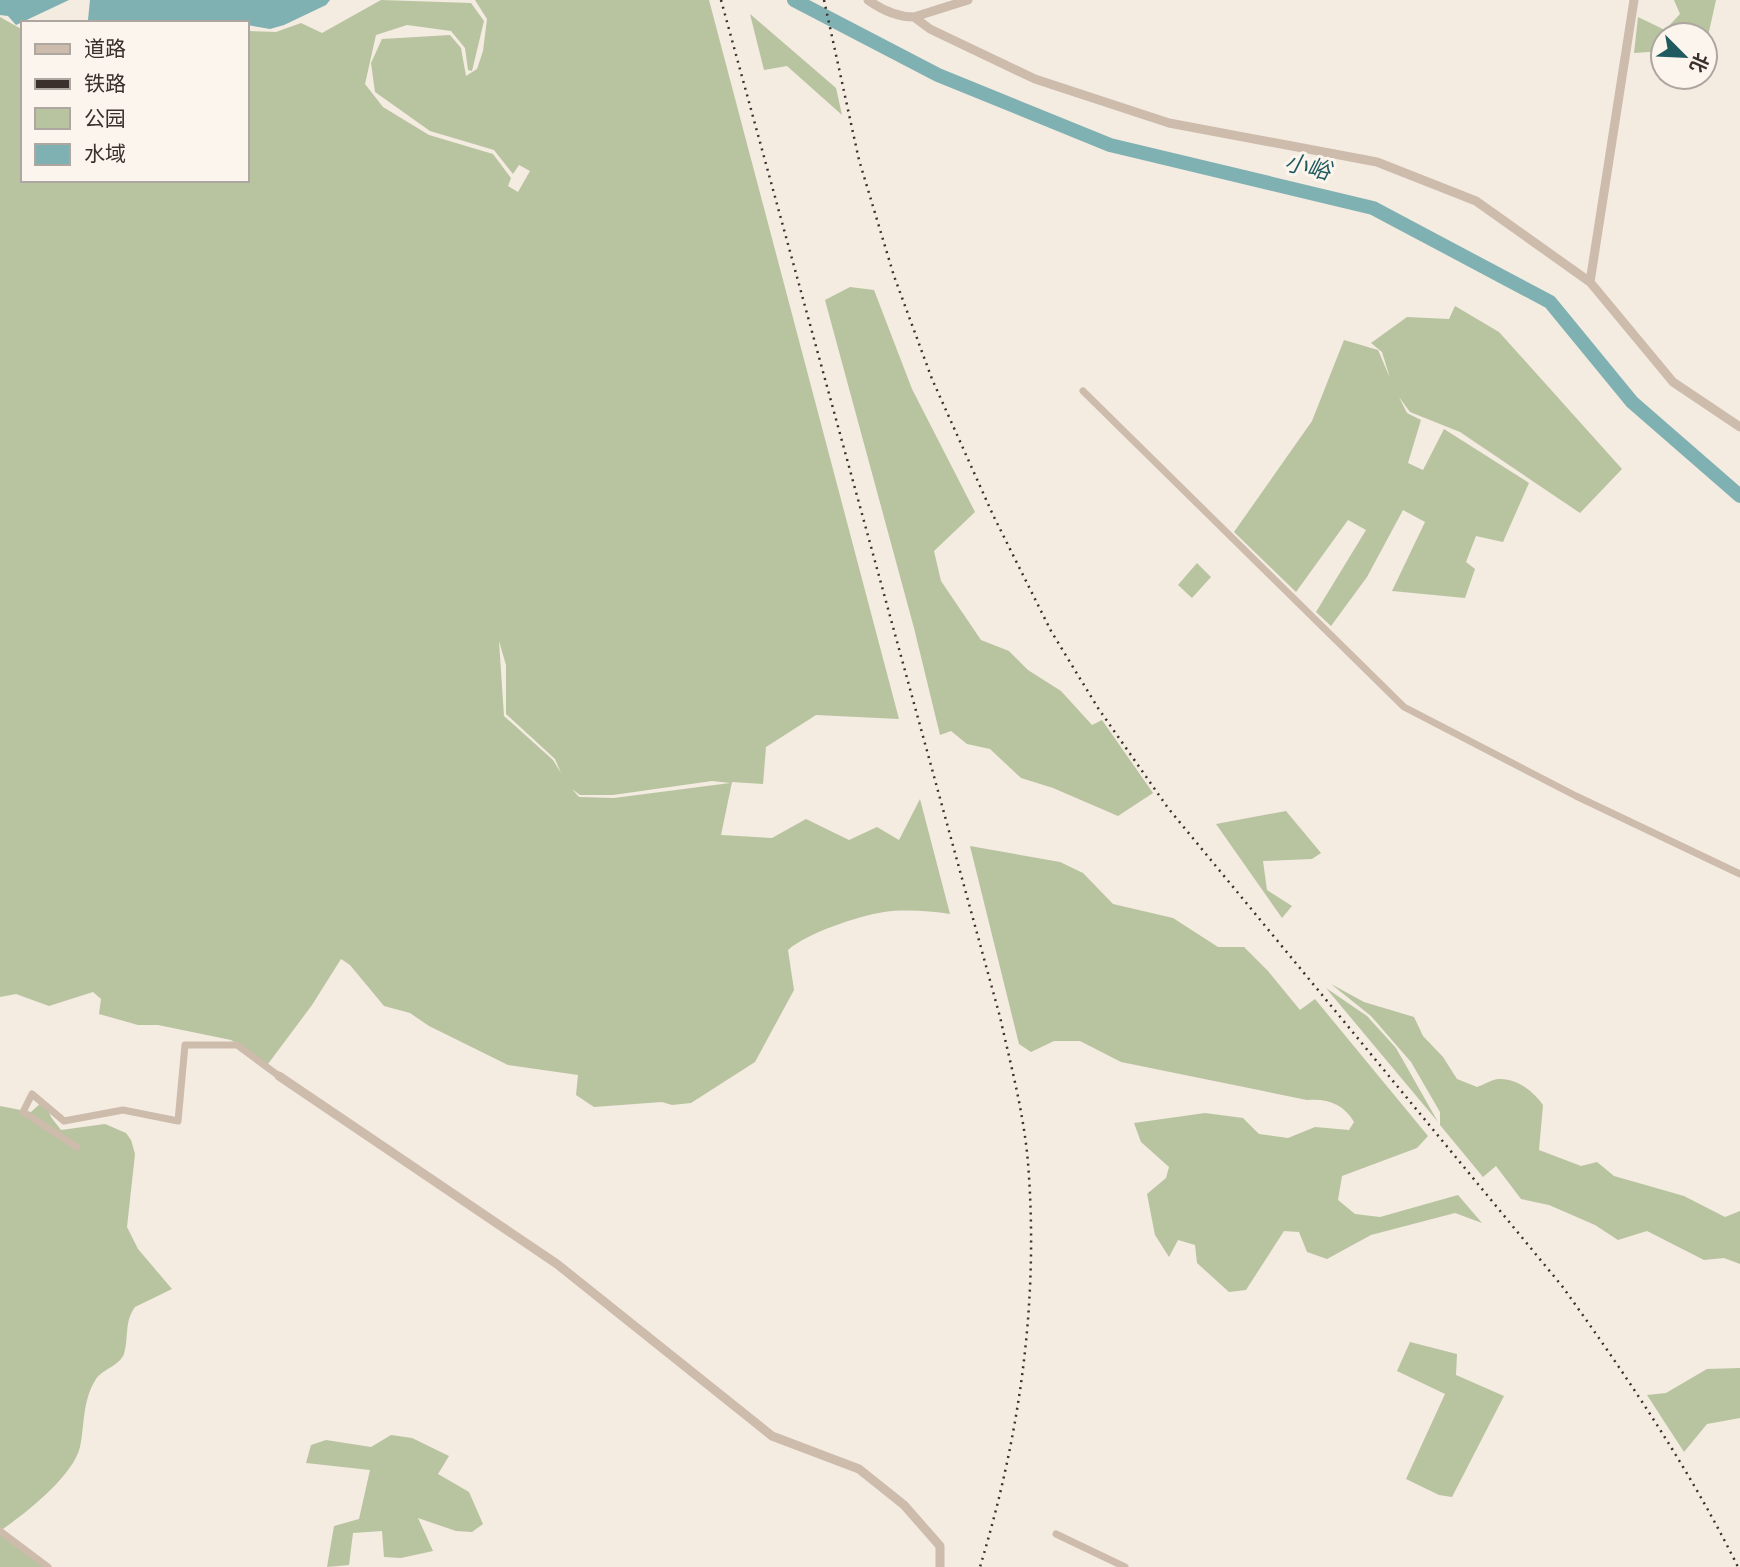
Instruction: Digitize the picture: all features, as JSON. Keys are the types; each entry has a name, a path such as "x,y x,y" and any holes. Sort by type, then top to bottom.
{"street":[{"path":"868,0 877,7 902,17 914,17 968,0"},
{"path":"1590,282 1634,0"},
{"path":"914,17 930,29 1035,79 1169,123 1377,162 1476,201 1590,282 1673,382 1740,427"},
{"path":"1083,391 1404,707 1576,796 1740,874"},
{"path":"77,1147 23,1112 32,1094 64,1121 123,1110 178,1121 185,1045 237,1045 557,1264 772,1436 859,1469 904,1504 940,1546 940,1567"},
{"path":"0,1531 48,1567"},
{"path":"1056,1534 1125,1567"}],"green space":[{"path":"381,0 471,3 484,21 472,71 468,70 465,48 451,31 407,25 376,35 365,84 383,107 429,135 493,154 511,178 508,186 518,192 530,171 519,165 513,174 494,150 430,131 375,92 371,63 382,39 450,35 461,48 466,76 477,69 483,51 487,19 475,0 709,0 899,719 816,715 766,747 763,784 732,782 721,835 772,838 806,819 849,840 877,827 899,840 920,799 950,914 892,911 873,914 807,937 788,950 794,990 755,1062 691,1103 672,1105 662,1102 594,1107 576,1095 578,1075 508,1065 429,1026 410,1013 384,1006 350,965 341,959 312,1005 268,1064 231,1040 158,1025 138,1025 99,1014 101,999 93,992 49,1006 16,994 0,997 0,17 21,29 21,182 248,182 248,31 276,32 301,23 322,33","holes":["499,641 506,665 506,714 555,759 561,773 553,760 504,716","712,781 730,783 614,798 579,797 572,789 580,795 613,795"]},
{"path":"1674,0 1716,0 1711,21 1673,21 1680,14"},
{"path":"750,14 836,88 842,115 787,66 764,70"},
{"path":"1638,17 1649,22 1649,52 1634,53"},
{"path":"850,287 874,290 912,389 975,512 934,551 941,581 981,640 1009,651 1028,670 1061,691 1092,725 1102,720 1153,793 1118,816 1053,788 1021,778 990,749 967,744 951,731 940,735 914,628 825,300"},
{"path":"1455,306 1499,332 1622,469 1580,513 1460,432 1410,412 1399,397 1407,413 1421,420 1408,463 1423,470 1444,429 1529,483 1503,542 1476,536 1466,562 1475,569 1465,598 1392,591 1425,522 1403,510 1367,577 1331,626 1316,612 1366,530 1348,520 1296,592 1234,532 1312,421 1344,340 1378,350 1390,378 1382,352 1371,343 1407,317 1449,319"},
{"path":"1197,563 1211,577 1192,598 1178,585"},
{"path":"1286,811 1321,853 1312,859 1263,861 1267,890 1292,906 1282,918 1216,824"},
{"path":"970,846 1060,862 1083,873 1113,904 1173,918 1218,947 1244,947 1300,1010 1315,999 1428,1136 1417,1148 1342,1176 1338,1200 1355,1214 1380,1217 1458,1195 1482,1223 1455,1213 1371,1235 1327,1259 1307,1252 1299,1232 1284,1231 1246,1290 1229,1292 1197,1263 1195,1245 1178,1240 1169,1257 1155,1235 1147,1194 1166,1178 1169,1167 1141,1142 1134,1123 1205,1113 1243,1118 1259,1134 1288,1138 1315,1127 1349,1130 1354,1122 1345,1111 1328,1101 1307,1100 1121,1062 1080,1041 1054,1041 1031,1052 1019,1044"},
{"path":"1331,984 1364,1002 1414,1017 1423,1036 1443,1057 1457,1079 1477,1087 1494,1080 1506,1079 1530,1091 1543,1105 1539,1150 1581,1166 1597,1162 1614,1176 1684,1196 1725,1217 1740,1211 1740,1264 1724,1258 1704,1260 1647,1231 1618,1240 1595,1225 1549,1205 1521,1199 1496,1166 1483,1177 1440,1125 1440,1112 1411,1062 1371,1016"},
{"path":"1326,988 1367,1016 1396,1048 1438,1122"},
{"path":"44,1100 51,1117 61,1130 105,1124 126,1133 131,1140 135,1154 127,1227 138,1249 172,1289 135,1307 128,1324 124,1354 119,1362 96,1379 91,1387 76,1458 48,1492 3,1529 0,1528 0,1106 31,1112"},
{"path":"1410,1342 1457,1354 1456,1375 1504,1396 1452,1497 1439,1495 1406,1479 1445,1394 1397,1371"},
{"path":"1740,1368 1740,1418 1707,1424 1684,1452 1647,1395 1666,1393 1707,1369"},
{"path":"391,1435 412,1438 449,1456 438,1474 469,1492 483,1524 472,1532 456,1531 418,1518 433,1551 401,1558 384,1557 382,1531 353,1533 349,1565 327,1567 334,1526 359,1519 370,1470 306,1463 311,1445 326,1440 371,1447"},
{"path":"0,1533 44,1567 0,1567"}],"water":[{"path":"0,0 69,0 16,25 8,16 0,15"},
{"path":"90,0 330,0 326,5 270,29 248,25 248,21 88,20"}],"waterway":[{"name":"小峪","path":"794,0 938,75 1110,145 1373,208 1550,302 1632,402 1740,496"}],"railway":[{"path":"721,0 1000,1017 1023,1126 1031,1215 1028,1317 1016,1418 980,1567"},
{"path":"824,0 859,160 894,276 932,379 993,515 1051,631 1098,708 1168,808 1562,1286 1656,1423 1699,1494 1738,1567"}]}
